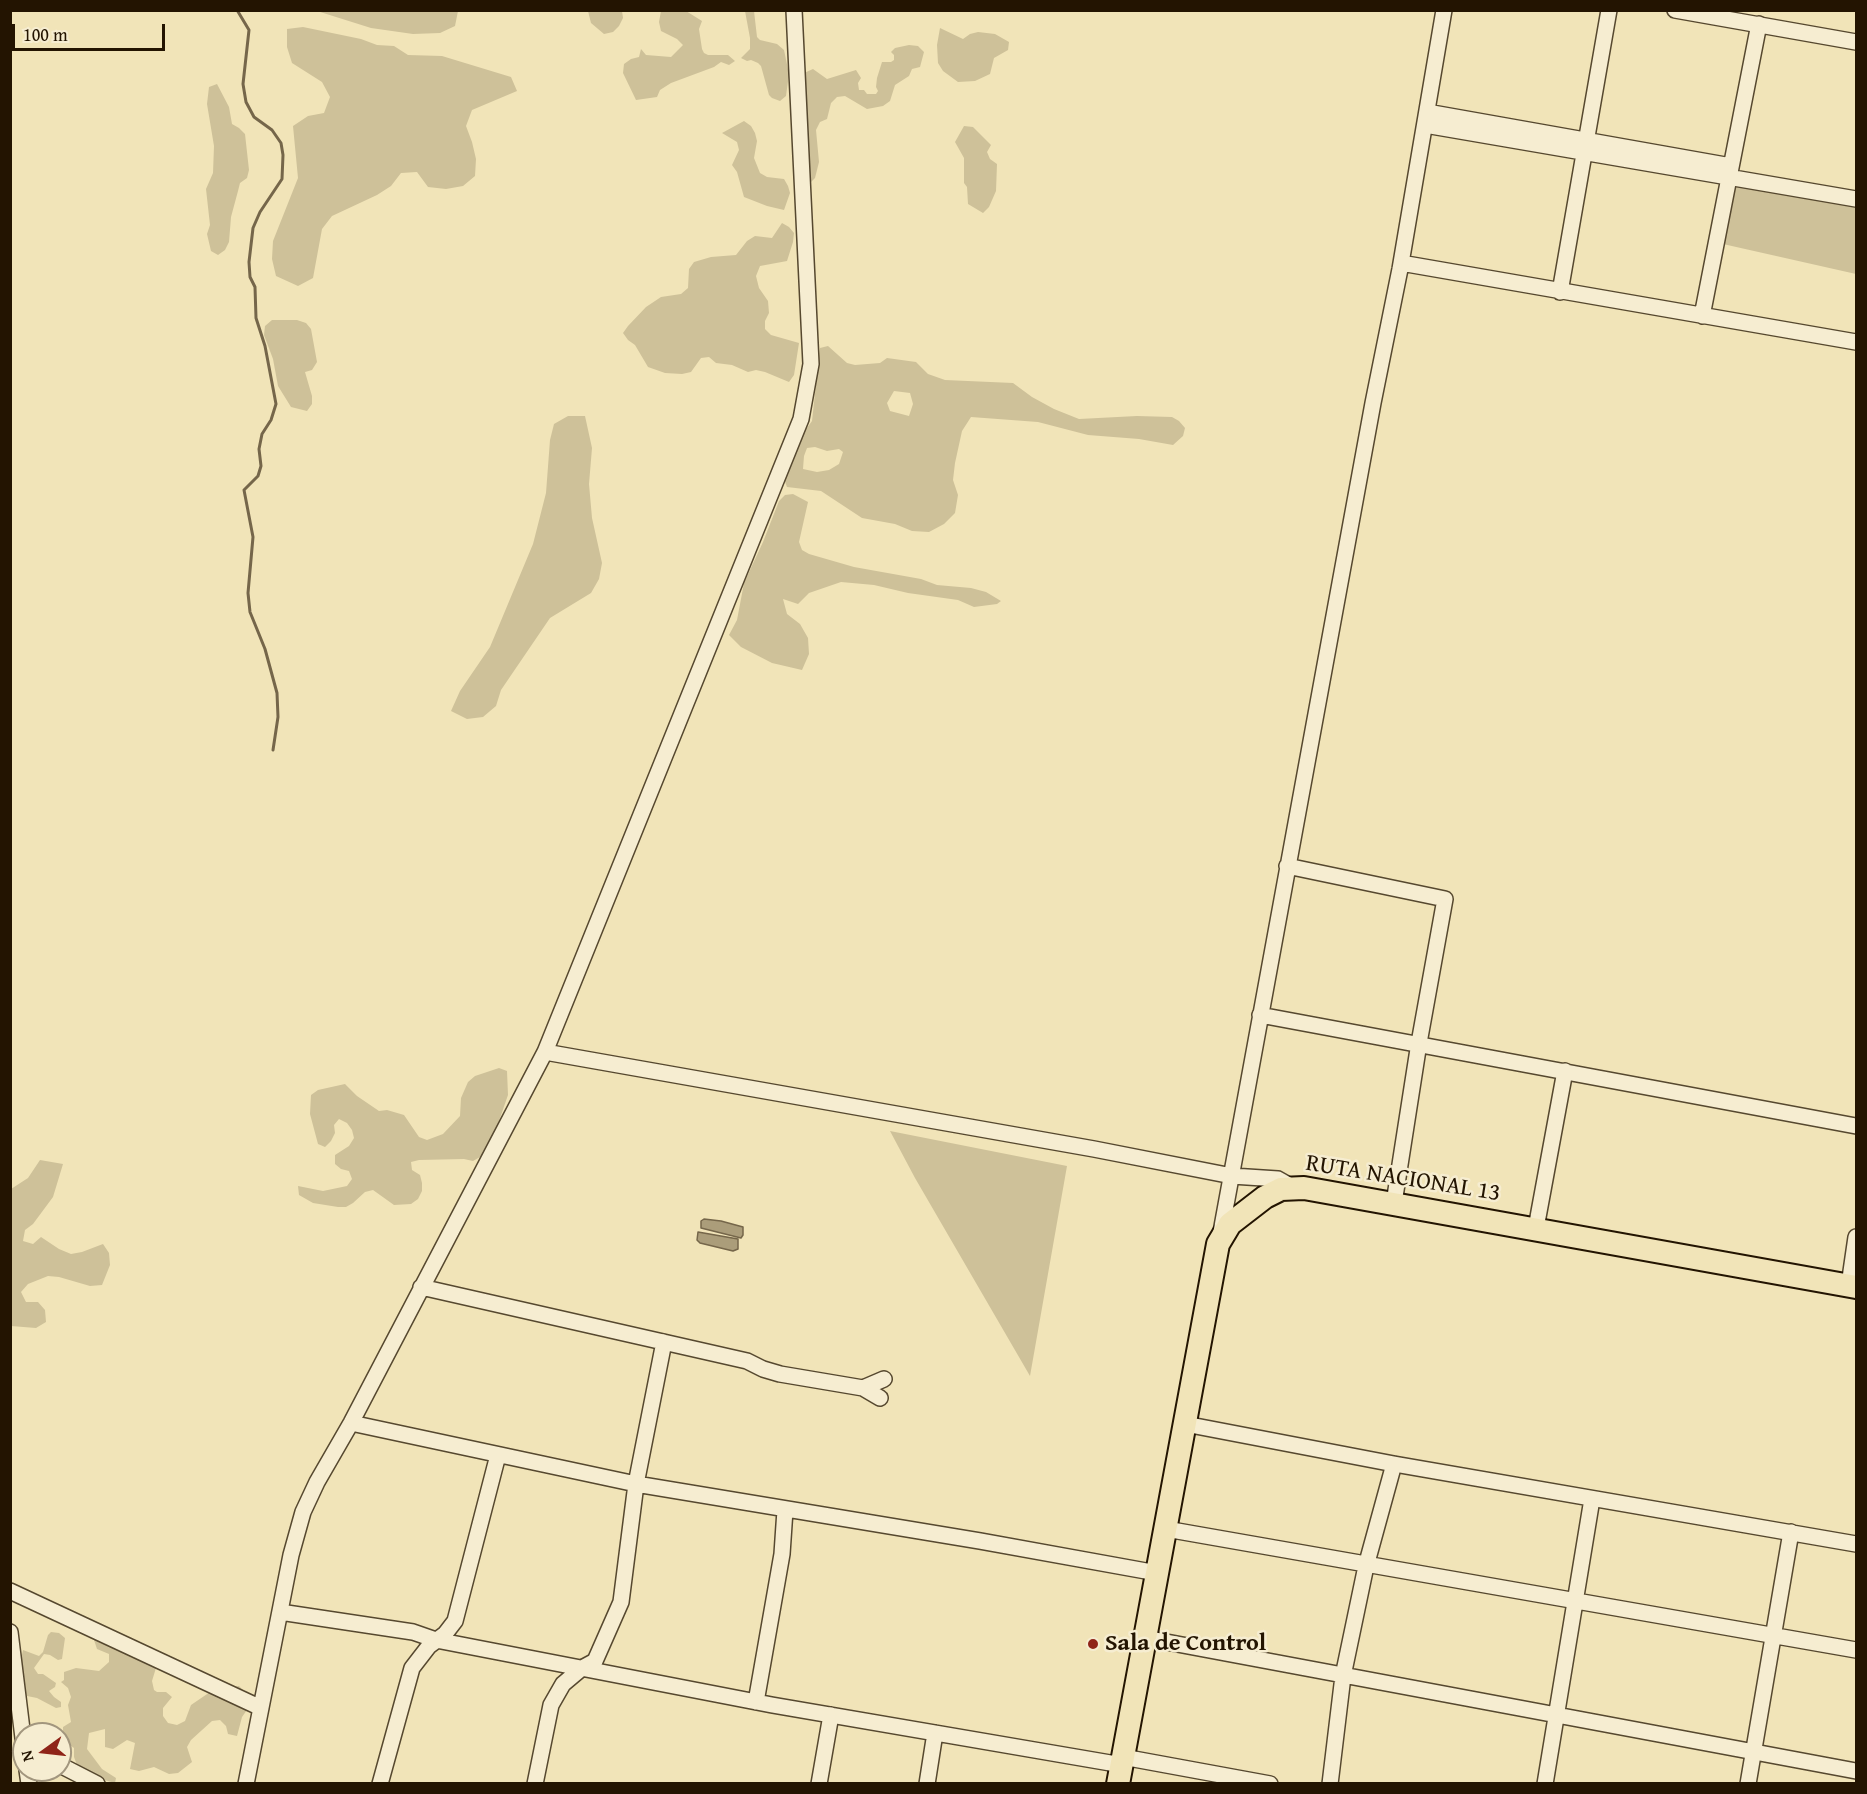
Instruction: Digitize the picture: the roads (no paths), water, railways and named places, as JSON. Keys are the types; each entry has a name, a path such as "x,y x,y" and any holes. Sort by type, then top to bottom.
{"highway":[{"name":"RUTA NACIONAL 13","path":"1121,1768 1218,1244 1230,1224 1265,1197 1281,1189 1304,1188 1853,1286"}],"street":[{"path":"246,1784 291,1555 303,1512 545,1052 801,419 811,364 794,10"},
{"path":"1218,1244 1373,403 1401,263 1444,10"},
{"path":"1560,292 1609,10"},
{"path":"1675,10 1857,42"},
{"path":"1702,316 1759,24"},
{"path":"1426,119 1730,172 1857,199"},
{"path":"1401,263 1857,342"},
{"path":"1287,866 1445,899 1419,1043 1394,1203"},
{"path":"1260,1015 1857,1126"},
{"path":"545,1052 1094,1149 1232,1176 1278,1179 1294,1188"},
{"path":"1536,1228 1565,1071"},
{"path":"1853,1286 1857,1237"},
{"path":"421,1287 747,1361 763,1370 780,1374 863,1388 880,1398"},
{"path":"536,1784 551,1705 564,1684 582,1668 595,1661 621,1602 636,1484 664,1342"},
{"path":"863,1388 884,1378"},
{"path":"351,1423 636,1484 1157,1573"},
{"path":"1185,1424 1394,1464 1857,1544"},
{"path":"380,1784 412,1668 429,1646 445,1634 455,1621 461,1605 498,1455"},
{"path":"1330,1784 1343,1676 1366,1566 1394,1464"},
{"path":"1545,1784 1592,1499"},
{"path":"756,1702 782,1554 785,1510"},
{"path":"1166,1529 1366,1566 1857,1650"},
{"path":"1748,1784 1791,1532"},
{"path":"10,1592 261,1708"},
{"path":"280,1612 413,1632 436,1640 756,1702 1121,1768 1270,1784"},
{"path":"10,1632 21,1722"},
{"path":"1145,1638 1857,1771"},
{"path":"819,1784 831,1715"},
{"path":"927,1784 935,1733"},
{"path":"72,1771 97,1784"}],"waterway":[{"path":"237,10 249,30 243,84 246,102 254,117 272,130 281,143 283,155 282,179 260,212 253,228 249,262 250,277 255,287 256,318 265,346 276,404 271,420 262,434 259,449 261,466 258,476 244,490 253,537 248,593 250,612 265,649 277,693 278,717 273,750"}],"place":[{"name":"Sala de Control","path":"1093,1644"}]}
